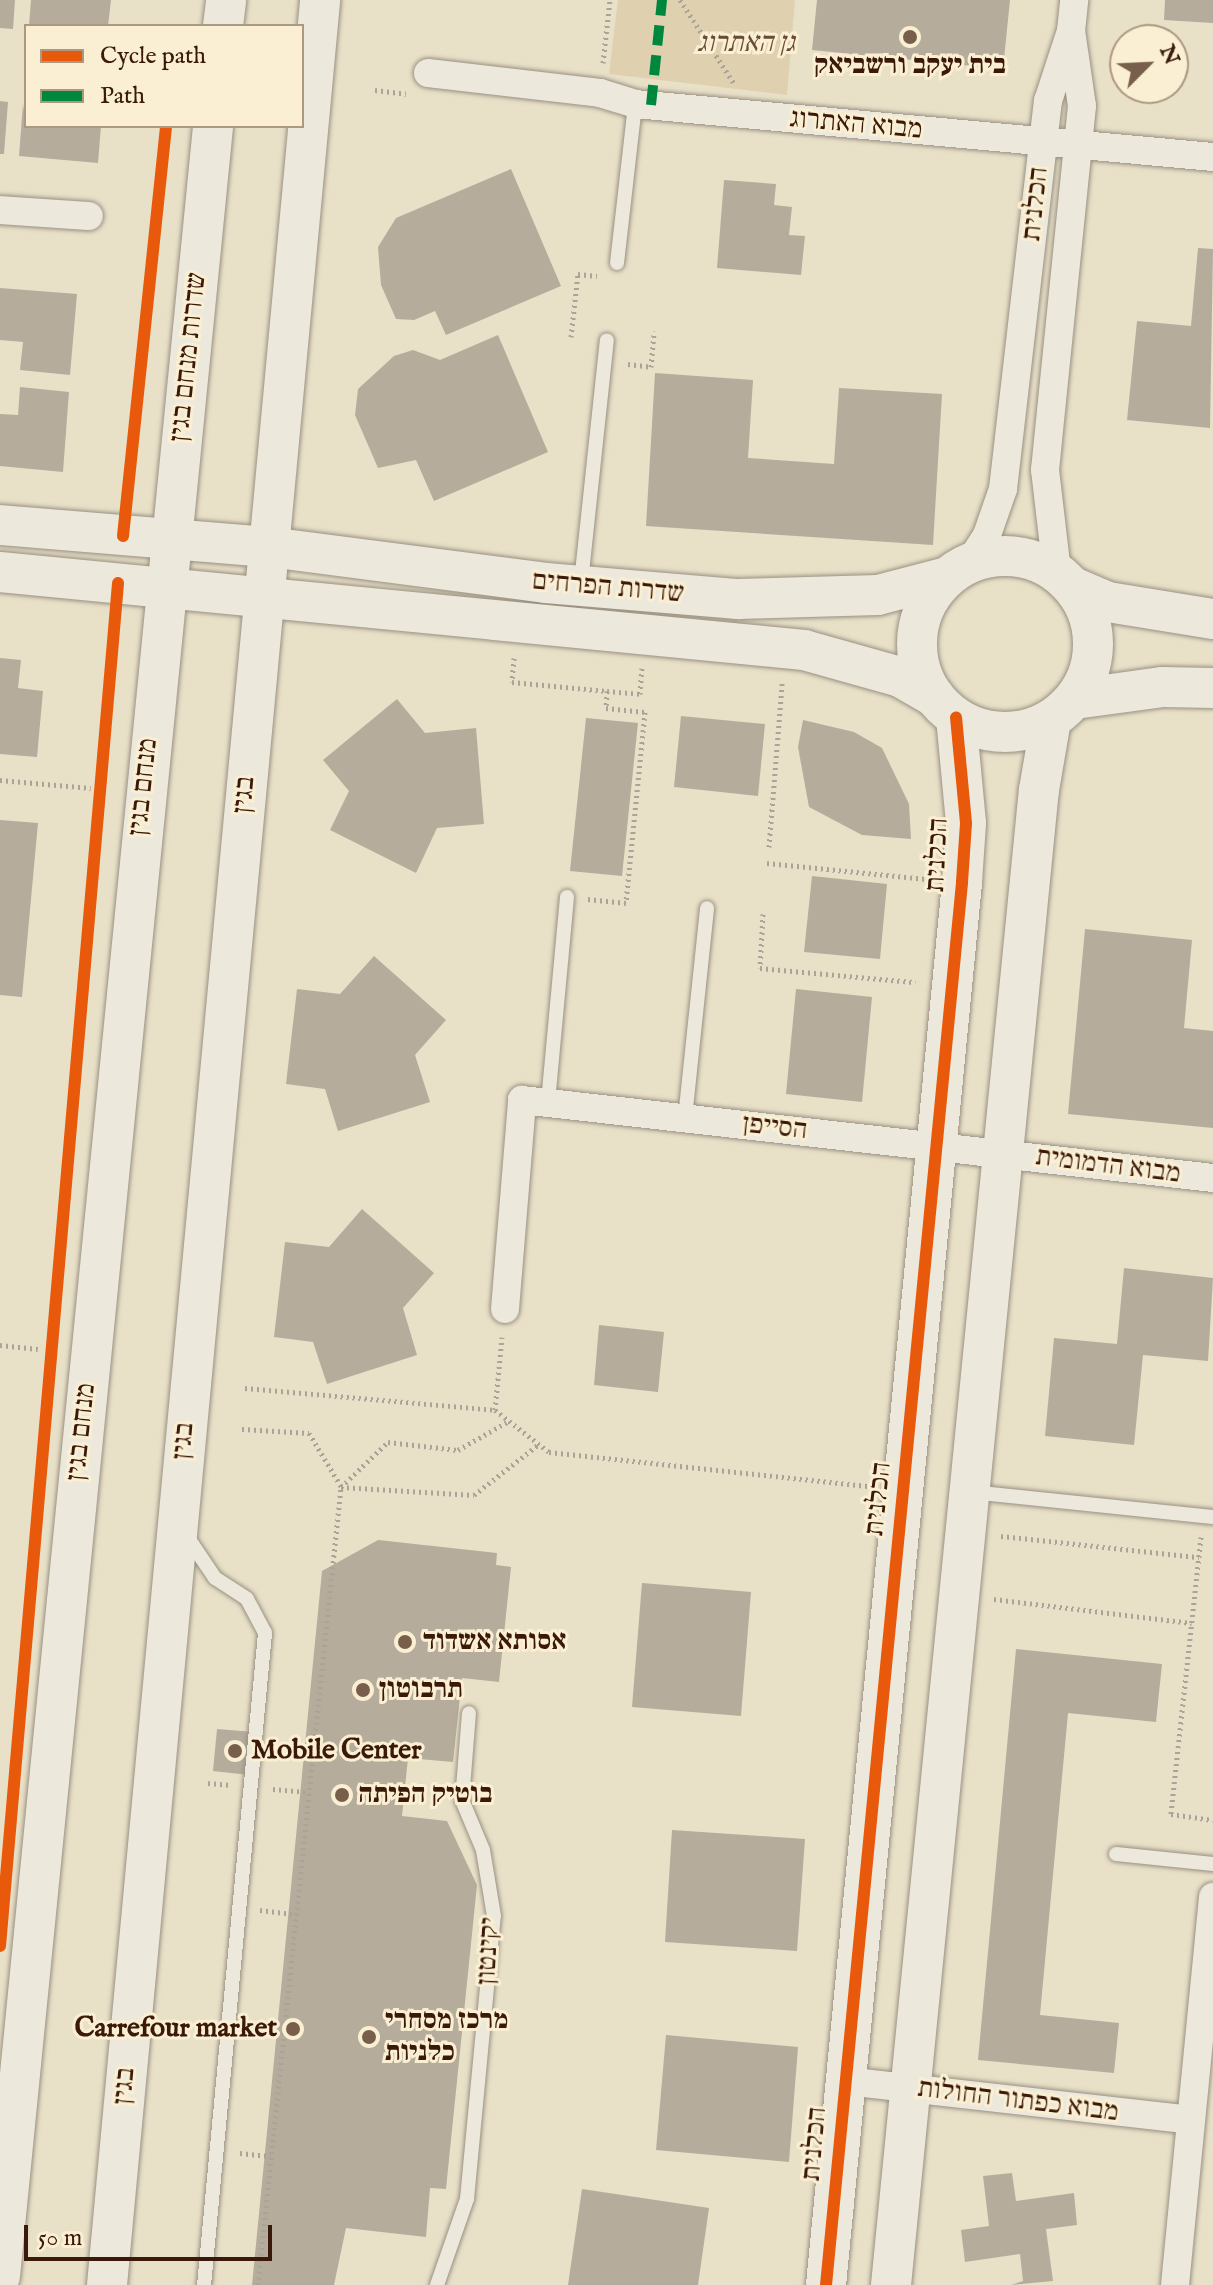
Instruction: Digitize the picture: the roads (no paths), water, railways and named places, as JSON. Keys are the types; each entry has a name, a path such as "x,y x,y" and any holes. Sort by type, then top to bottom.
{"street":[{"path":"223,24 226,0"},
{"path":"264,597 320,0"},
{"name":"הכלנית","path":"958,570 987,535 1003,489 1043,142 1056,70 1071,31 1074,0"},
{"name":"הכלנית","path":"1066,580 1045,470 1078,146 1080,74 1071,31"},
{"name":"מבוא האתרוג","path":"428,73 600,93 635,104 1213,157"},
{"name":"שדרות מנחם בגין","path":"164,588 213,128"},
{"path":"0,210 89,216"},
{"name":"שדרות הפרחים","path":"0,525 269,547 581,586 817,600 878,595 958,570"},
{"path":"1213,619 1108,602 1014,555 958,570 925,609 917,647 945,707 1003,732 1063,710 1148,688 1213,688"},
{"name":"שדרות הפרחים","path":"0,572 785,648 862,664 945,707"},
{"path":"891,2285 1003,1153 1063,710 1093,656 1087,609 1066,580"},
{"name":"מנחם בגין","path":"0,2276 164,588"},
{"name":"בגין","path":"107,2285 264,597"},
{"name":"הכלנית","path":"826,2285 962,882 966,823 945,707"},
{"path":"505,1309 522,1100 548,1102"},
{"name":"הסייפן","path":"548,1102 1003,1153"},
{"name":"מבוא הדמומית","path":"1003,1153 1213,1178"},
{"path":"1175,2285 1191,2120 1208,1994 1213,1897"},
{"name":"מבוא כפתור החולות","path":"845,2081 1191,2120"}],"lane":[{"path":"617,263 635,104"},
{"path":"581,586 607,340"},
{"path":"548,1102 567,897"},
{"path":"685,1118 707,908"},
{"path":"970,1492 1208,1516"},
{"path":"177,1520 205,1567 253,1607 265,1633 204,2285"},
{"name":"יקינטון","path":"437,2285 467,2199 494,1916 483,1850 462,1800 469,1713"},
{"path":"1116,1854 1213,1864"}],"place":[{"name":"בית יעקב ורשביאק","path":"910,37"},
{"name":"אסותא אשדוד","path":"405,1642"},
{"name":"תרבוטון","path":"363,1690"},
{"name":"Mobile Center","path":"235,1751"},
{"name":"בוטיק הפיתה","path":"342,1795"},
{"name":"Carrefour market","path":"293,2029"},
{"name":"מרכז מסחרי כלניות","path":"369,2037"}],"park label":[{"name":"גן האתרוג","path":"746,44"}]}
